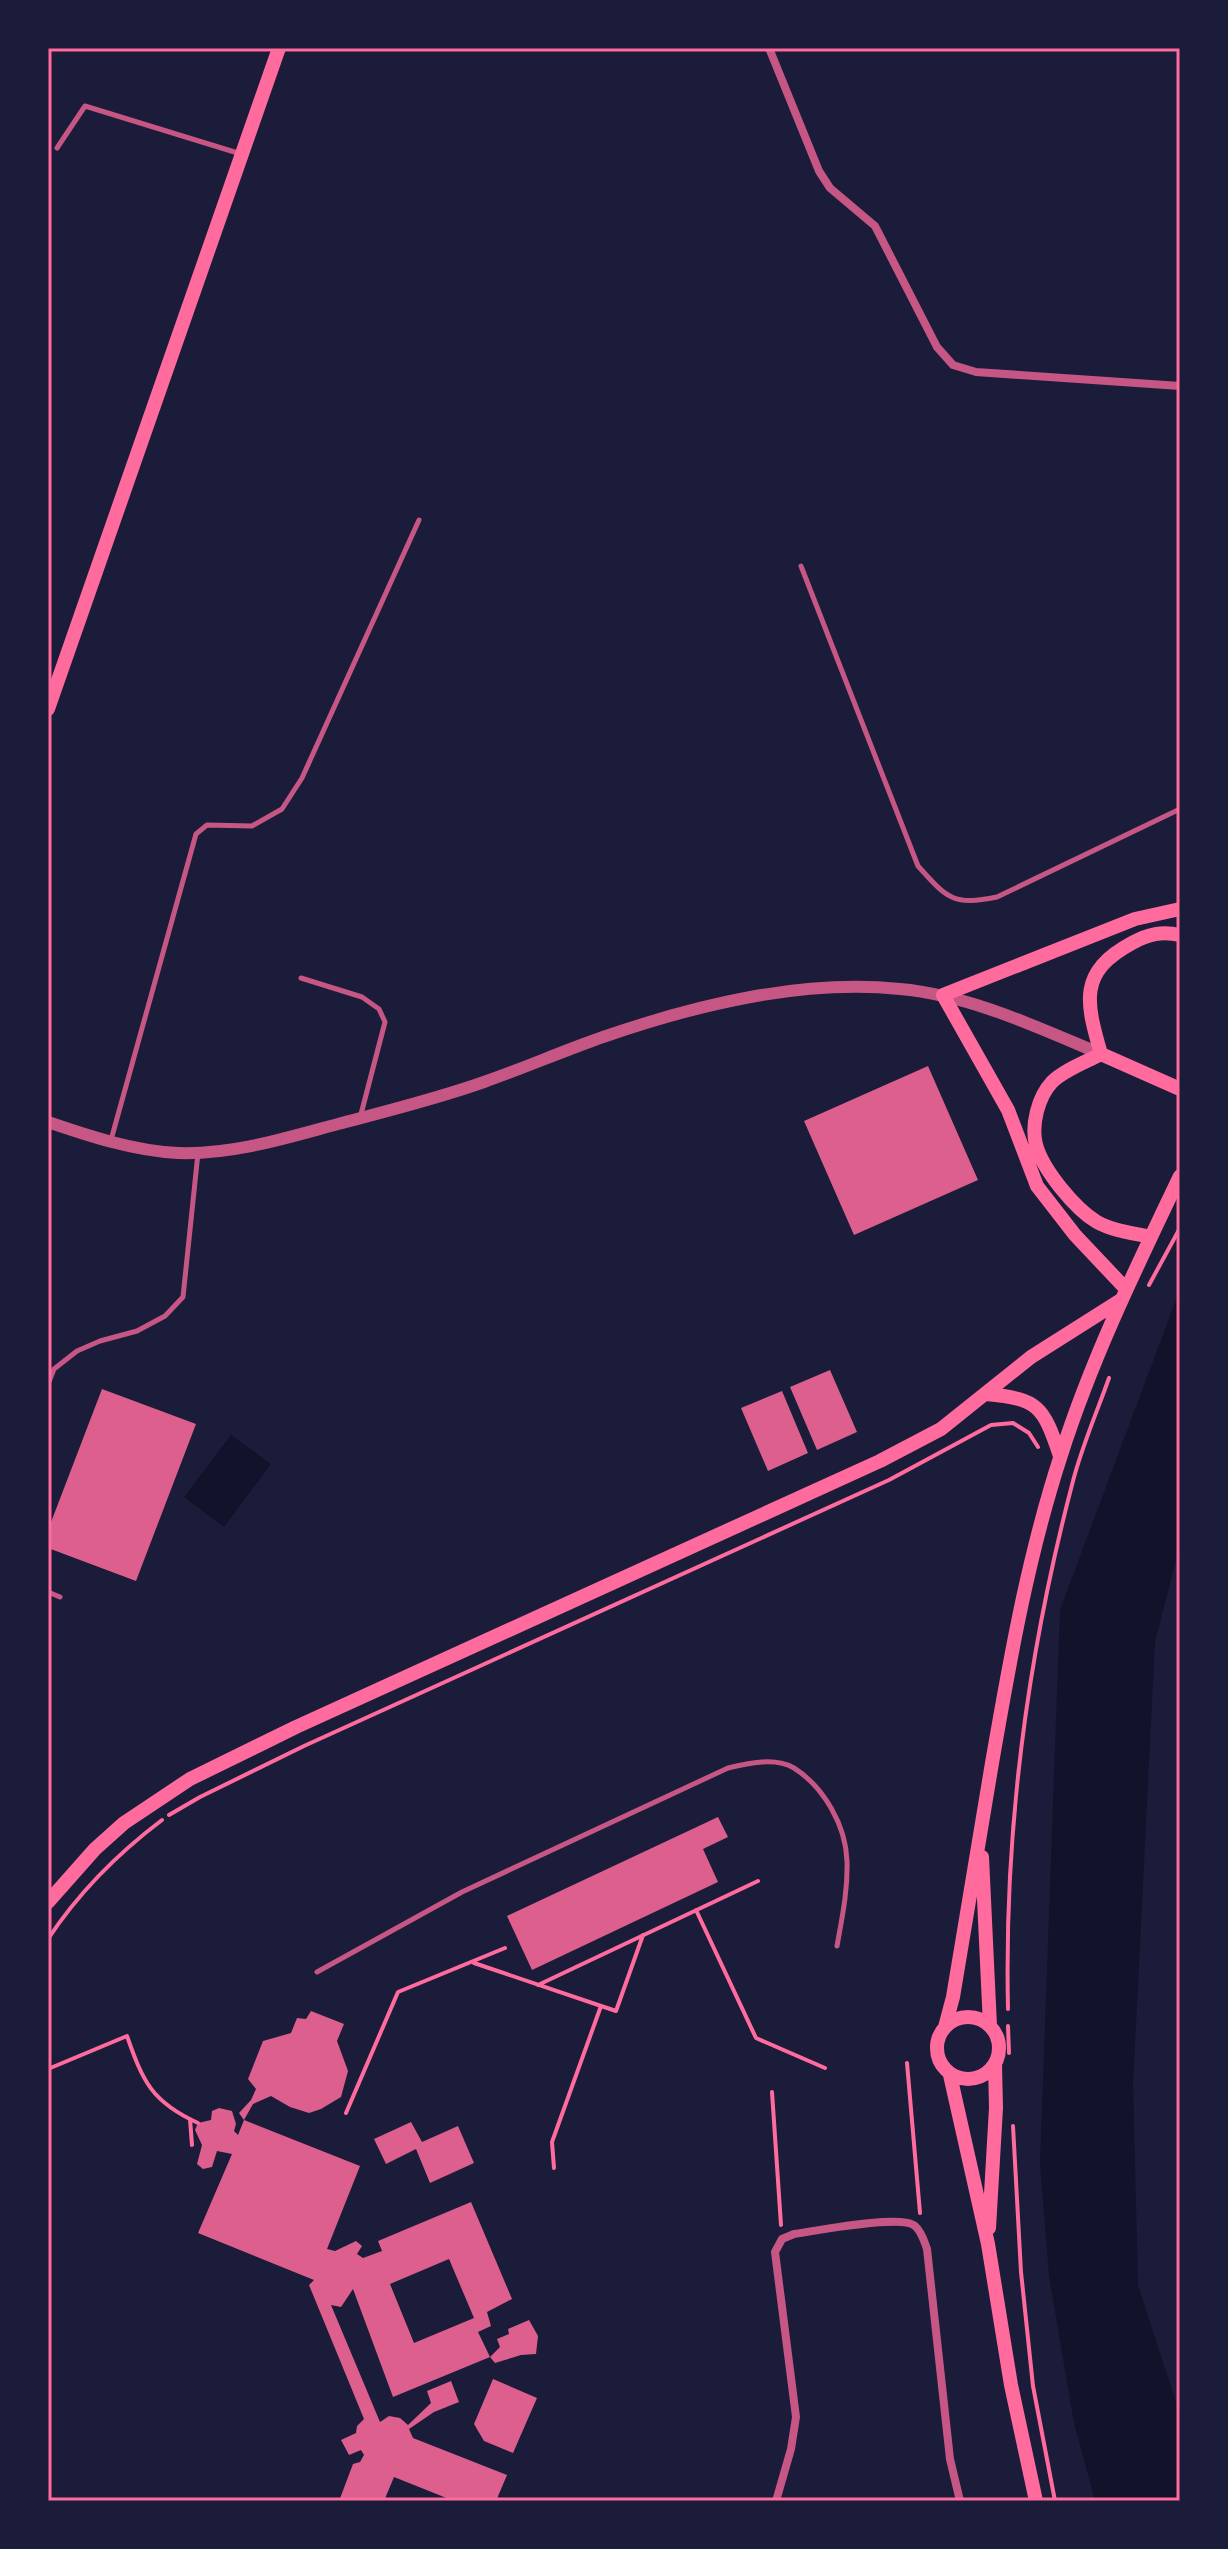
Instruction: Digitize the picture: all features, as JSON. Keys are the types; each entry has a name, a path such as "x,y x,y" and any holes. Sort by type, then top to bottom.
{"main road":[{"path":"48,709 279,48"},
{"path":"1123,1294 1037,1186 1008,1110 943,995 1135,919 1180,909"},
{"path":"1175,1087 1101,1054 1092,1024 1090,1001 1092,978 1112,954 1143,937 1166,932 1180,935"},
{"path":"1101,1054 1053,1081 1036,1107 1036,1145 1053,1177 1094,1220 1110,1228 1151,1237"},
{"path":"1036,2501 1014,2399 988,2244 950,2075 939,2062 936,2050 953,1997 1014,1635 1060,1456 1123,1294 1180,1176"},
{"path":"48,1902 87,1857 124,1823 190,1779 296,1727 880,1461 941,1429 1031,1357 1123,1294"},
{"path":"986,1394 1017,1397 1032,1403 1043,1414 1060,1456"},
{"path":"981,1828 990,2026 999,2044 995,2064 996,2108 988,2244"},
{"path":"945,2027 967,2017 975,2017 990,2026"},
{"path":"950,2075 975,2079 986,2074 995,2064"}],"street":[{"path":"769,48 819,171 830,188 875,226 937,347 953,365 976,372 1180,386"},
{"path":"48,1122 111,1141 176,1153 250,1146 360,1119 472,1086 601,1038 698,1008 832,988 901,989 943,995 1033,1026 1101,1054"},
{"path":"776,2501 791,2449 796,2417 775,2252 782,2239 794,2234 895,2220 915,2226 927,2249 950,2459 960,2501"}],"lane":[{"path":"57,148 85,106 242,155"},
{"path":"111,1141 196,834 207,825 252,826 282,809 302,778 419,520"},
{"path":"801,566 918,866 944,894 968,903 997,897 1180,809"},
{"path":"301,978 362,997 379,1009 385,1022 360,1119"},
{"path":"48,1384 54,1369 77,1351 137,1331 165,1316 183,1297 198,1152"},
{"path":"48,1592 60,1597"},
{"path":"317,1972 462,1892 728,1768 749,1762 793,1767 826,1797 840,1827 847,1858 846,1892 837,1946"}],"path":[{"path":"1144,1294 1180,1228"},
{"path":"1009,2054 1007,1943 1024,1730 1054,1554 1073,1478 1112,1368"},
{"path":"48,1939 86,1888 137,1839 200,1797 252,1770 889,1480 991,1425 1013,1423 1029,1433 1041,1452"},
{"path":"1055,1475 1073,1478"},
{"path":"538,1985 758,1881"},
{"path":"696,1910 756,2038 825,2068"},
{"path":"471,1962 616,2011 643,1935"},
{"path":"346,2113 398,1992 505,1948"},
{"path":"554,2168 552,2142 601,2006"},
{"path":"48,2069 127,2036 140,2074 149,2087 168,2107 198,2123"},
{"path":"907,2063 922,2235"},
{"path":"772,2092 782,2239"},
{"path":"190,2119 192,2145"},
{"path":"1013,2123 1021,2272 1033,2386 1055,2501"}],"shaded area":[{"path":"1180,1289 1180,1544 1155,1642 1133,2085 1138,2285 1180,2415 1180,2501 1095,2501 1074,2423 1049,2276 1040,2163 1060,1610"},
{"path":"231,1435 271,1464 224,1527 184,1497"}],"building":[{"path":"928,1066 978,1180 854,1235 804,1121"},
{"path":"830,1370 857,1432 817,1450 790,1387"},
{"path":"102,1389 196,1424 136,1581 48,1548 48,1530"},
{"path":"782,1391 808,1453 768,1471 741,1408"},
{"path":"718,1817 728,1837 703,1849 718,1882 532,1970 507,1916"},
{"path":"311,2011 344,2024 337,2041 348,2071 341,2097 309,2113 271,2096 253,2104 244,2120 239,2113 256,2089 248,2079 263,2041 291,2033 297,2018 306,2019"},
{"path":"219,2108 232,2111 236,2124 234,2131 238,2135 244,2120 360,2166 327,2249 335,2251 356,2241 362,2246 357,2254 363,2258 382,2251 378,2241 471,2202 512,2299 487,2312 491,2326 478,2332 490,2357 393,2397 353,2289 341,2307 331,2305 380,2422 389,2416 400,2418 408,2425 431,2403 427,2391 451,2381 459,2402 434,2412 409,2429 413,2438 507,2475 496,2501 454,2501 394,2477 384,2501 339,2501 353,2464 360,2462 364,2455 361,2450 349,2455 341,2440 356,2433 357,2426 364,2419 309,2285 314,2280 198,2233 232,2154 217,2151 212,2167 203,2169 197,2164 202,2145 195,2130 198,2123 211,2120 212,2111","holes":["449,2259 474,2318 414,2343 390,2284"]},
{"path":"411,2122 422,2142 458,2126 474,2163 430,2183 416,2149 386,2164 374,2139"},
{"path":"529,2320 538,2336 536,2354 495,2363 490,2357 500,2347 497,2339 509,2334 508,2329"},
{"path":"493,2379 537,2398 513,2453 484,2441 474,2424"}]}
